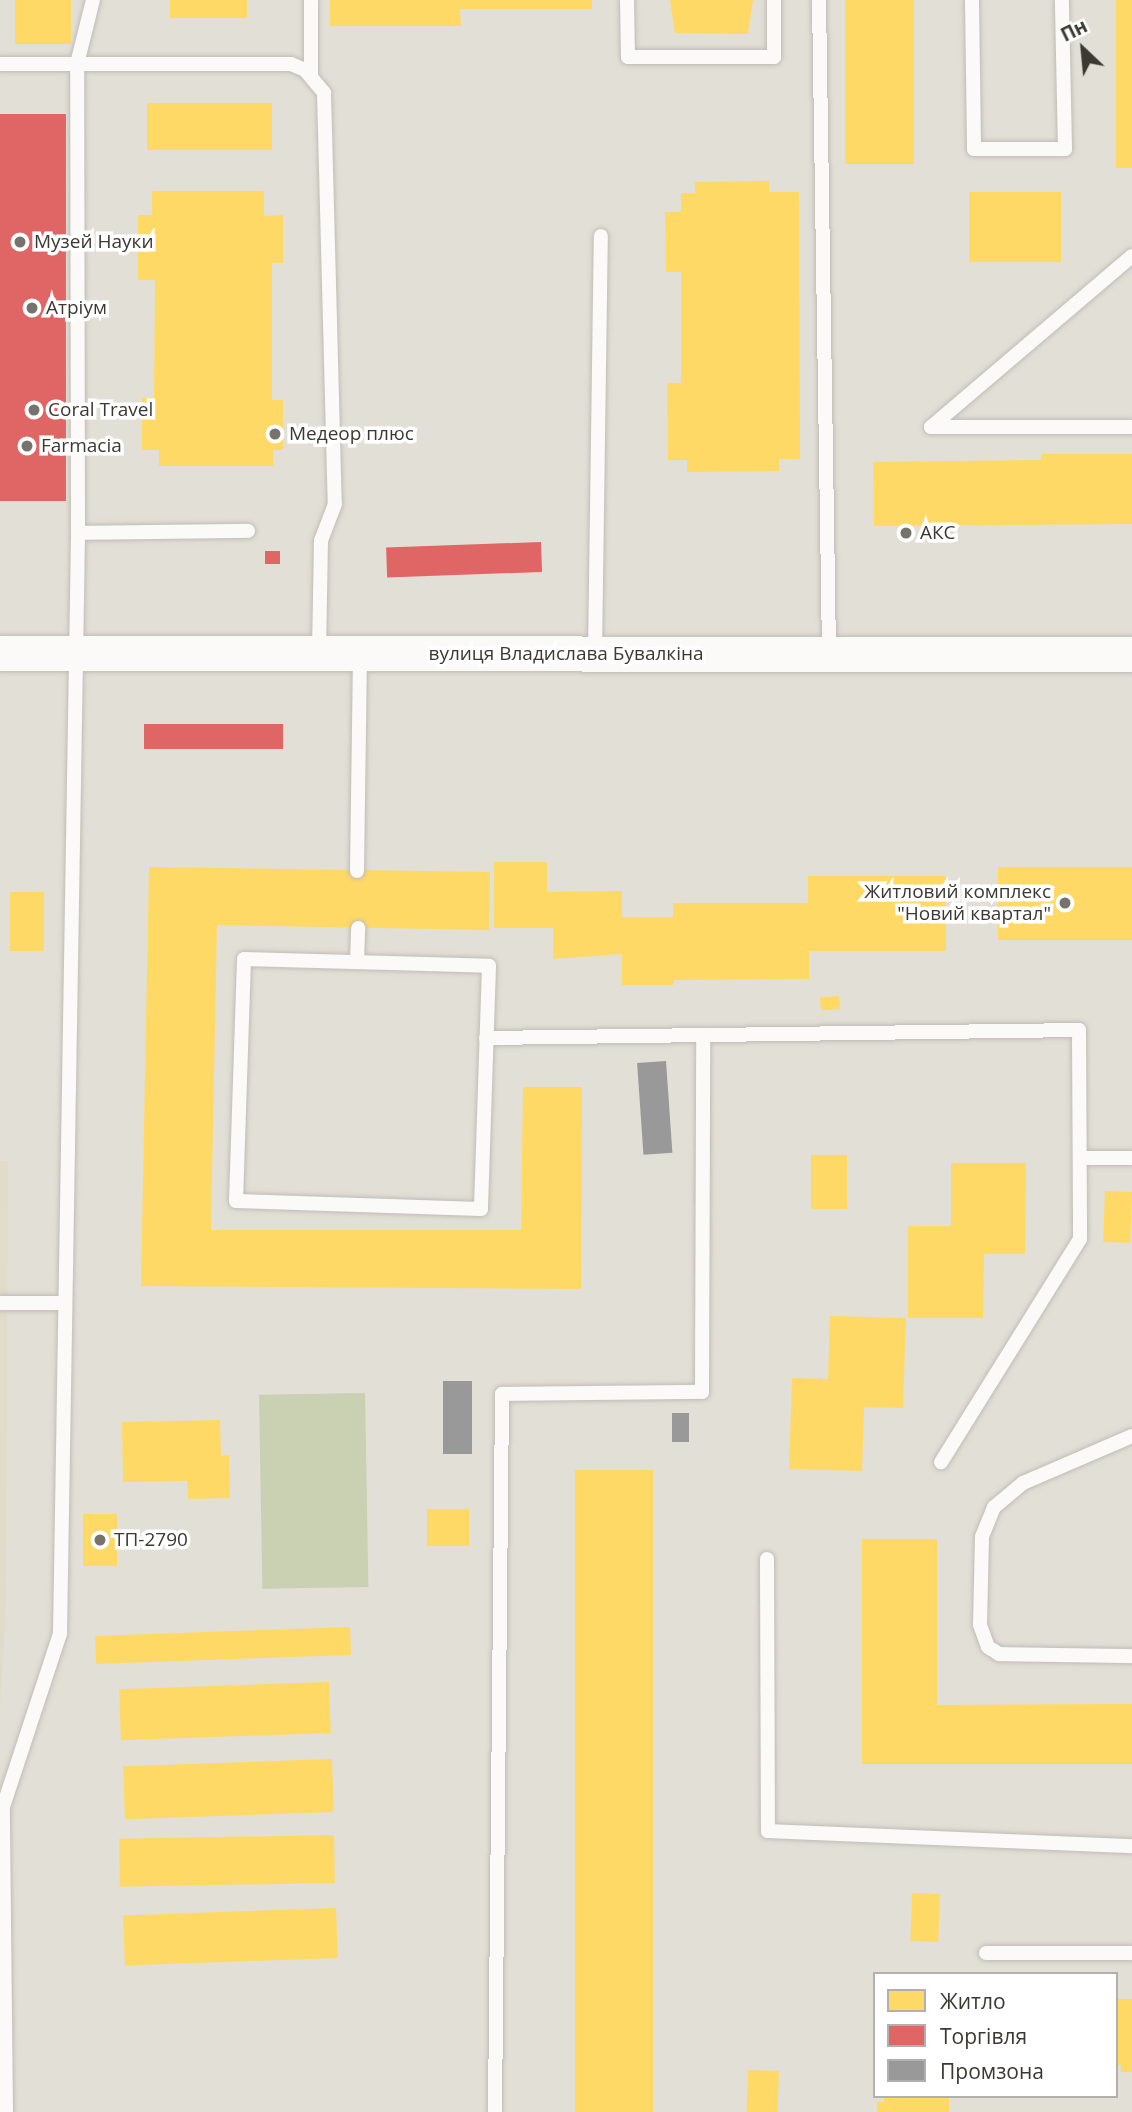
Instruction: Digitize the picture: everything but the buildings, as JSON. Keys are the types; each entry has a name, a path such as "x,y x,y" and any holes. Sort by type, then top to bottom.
{"street":[{"name":"вулиця Владислава Бувалкіна","path":"0,653 1132,654"}],"lane":[{"path":"6,2112 3,1807 60,1634 63,1303 78,533 77,64 93,0"},
{"path":"311,0 312,76 327,106 335,505 321,540 319,654"},
{"path":"627,0 628,57 774,57 774,0"},
{"path":"819,0 829,654"},
{"path":"972,0 974,149 1065,149 1062,0"},
{"path":"0,64 273,63 291,64 312,76"},
{"path":"594,653 601,236"},
{"path":"1132,256 931,428 1132,427"},
{"path":"78,533 247,531"},
{"path":"357,871 360,654"},
{"path":"357,962 358,928"},
{"path":"244,958 489,966 486,1038 481,1209 236,1201 244,958"},
{"path":"486,1038 1079,1030 1080,1239 941,1462"},
{"path":"495,2112 502,1394 702,1392 703,1037"},
{"path":"1080,1158 1132,1158"},
{"path":"0,1303 63,1303"},
{"path":"1132,1436 1023,1483 994,1507 982,1536 980,1625 988,1647 999,1654 1132,1656"},
{"path":"767,1559 768,1831 1132,1846"},
{"path":"986,1953 1132,1954"}],"shaded area":[{"path":"0,1161 8,1161 6,1607 0,1708"}],"green space":[{"path":"365,1393 368,1587 262,1589 259,1395"}],"place":[{"name":"Музей Науки","path":"20,242"},
{"name":"Атріум","path":"32,308"},
{"name":"Coral Travel","path":"34,410"},
{"name":"Медеор плюс","path":"275,434"},
{"name":"Farmacia","path":"27,446"},
{"name":"АКС","path":"906,533"},
{"name":"Житловий комплекс \"Новий квартал\"","path":"1065,903"},
{"name":"ТП-2790","path":"100,1540"}]}
